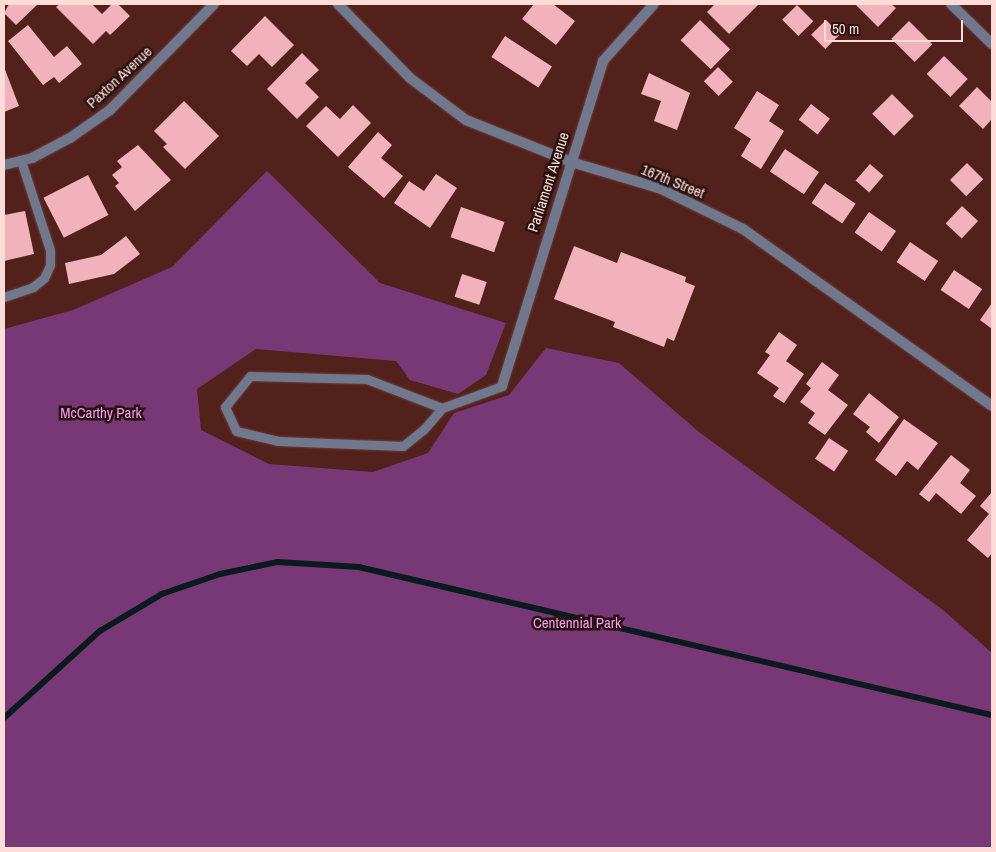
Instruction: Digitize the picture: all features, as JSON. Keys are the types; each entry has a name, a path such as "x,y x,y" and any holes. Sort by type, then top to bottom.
{"street":[{"name":"Paxton Avenue","path":"4,164 21,160 70,138 110,110 214,4"},
{"name":"167th Street","path":"338,4 410,78 466,120 571,162 659,188 743,229 992,406"},
{"name":"Parliament Avenue","path":"502,386 603,61 654,4"},
{"path":"951,4 992,44"}],"lane":[{"path":"4,297 33,287 44,278 50,265 50,250 21,160"},
{"path":"442,408 367,379 250,376 225,407 236,431 278,442 402,446 424,428 442,408 502,386"}],"green space":[{"name":"Centennial Park","path":"267,171 380,283 506,323 486,375 458,394 410,380 396,361 256,349 197,389 201,430 269,464 373,472 428,453 454,413 509,395 546,348 619,363 699,432 943,610 992,653 992,848 4,848 4,329 73,310 172,267"}],"building":[{"path":"9,4 38,4 16,25 4,13"},
{"path":"60,4 92,4 102,14 112,4 118,4 130,16 110,35 106,31 93,44 56,7"},
{"path":"534,4 553,4 575,21 556,45 522,19"},
{"path":"715,4 759,4 729,34 707,12"},
{"path":"855,4 891,4 896,8 878,27"},
{"path":"797,5 813,21 798,36 782,20"},
{"path":"265,16 294,45 272,67 259,54 247,66 231,51"},
{"path":"700,20 730,49 711,69 681,40"},
{"path":"826,20 840,34 825,49 811,35"},
{"path":"909,21 932,44 915,62 891,39"},
{"path":"28,25 54,57 67,46 82,64 59,83 54,77 43,85 8,41"},
{"path":"505,36 552,66 538,87 491,57"},
{"path":"302,53 319,70 305,83 319,97 297,119 267,89"},
{"path":"944,56 968,79 950,97 927,74"},
{"path":"4,67 19,106 4,112"},
{"path":"718,67 733,82 719,96 704,81"},
{"path":"649,73 690,93 677,130 654,121 661,101 641,94"},
{"path":"977,87 992,102 992,119 983,129 959,106"},
{"path":"757,91 779,105 769,121 784,131 761,169 741,156 751,139 734,128"},
{"path":"892,94 914,116 894,136 872,114"},
{"path":"184,101 219,136 185,169 163,147 167,144 154,131"},
{"path":"811,104 830,119 818,135 799,120"},
{"path":"353,105 371,123 338,157 306,126 326,106 340,119"},
{"path":"378,132 392,145 381,158 403,176 384,198 348,167"},
{"path":"138,145 171,180 135,211 115,186 119,183 112,175 122,167 117,161"},
{"path":"785,149 819,172 804,194 770,171"},
{"path":"967,163 983,179 966,196 950,180"},
{"path":"870,164 884,176 869,192 856,181"},
{"path":"436,174 457,188 430,228 394,203 409,181 424,191"},
{"path":"88,175 108,215 64,238 43,198"},
{"path":"825,183 856,204 842,224 812,203"},
{"path":"962,206 978,221 962,239 946,224"},
{"path":"461,207 504,222 494,252 451,237"},
{"path":"25,211 34,254 4,261 4,215"},
{"path":"869,212 896,231 882,251 855,232"},
{"path":"126,236 140,254 114,274 69,284 65,263 101,255"},
{"path":"910,242 938,261 925,281 897,262"},
{"path":"574,246 617,263 621,252 686,277 685,282 695,286 674,341 667,338 664,347 613,327 615,322 554,299"},
{"path":"954,270 982,289 969,309 941,290"},
{"path":"462,274 487,282 479,305 455,297"},
{"path":"992,303 992,329 980,320"},
{"path":"779,332 797,345 786,361 804,374 784,403 773,396 779,388 757,373 770,355 765,352"},
{"path":"822,362 839,375 828,390 848,405 825,435 808,423 815,413 800,402 811,388 806,384"},
{"path":"869,393 899,417 879,443 866,432 870,427 853,414"},
{"path":"904,419 938,443 918,470 907,461 896,476 875,460"},
{"path":"829,438 848,451 834,472 815,459"},
{"path":"951,455 970,470 960,483 976,496 961,514 936,493 929,502 919,494"},
{"path":"992,492 992,553 988,558 967,540 989,514 980,506"}],"waterway":[{"path":"4,718 100,631 162,594 220,574 278,562 359,567 992,715"}],"park label":[{"name":"McCarthy Park","path":"101,413"}]}
